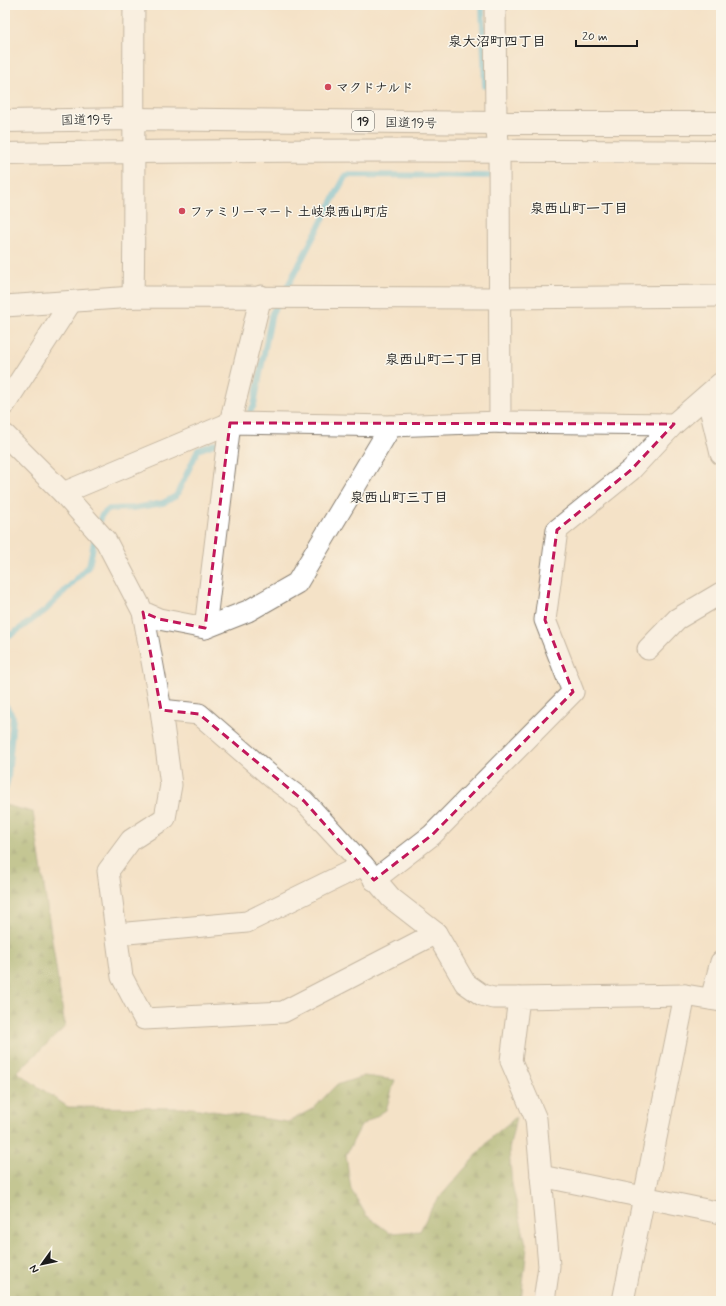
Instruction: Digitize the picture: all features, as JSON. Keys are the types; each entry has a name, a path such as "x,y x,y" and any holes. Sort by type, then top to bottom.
{"highway":[{"name":"国道19号","path":"5,121 133,119 496,123 721,123"},
{"name":"19","path":"5,154 135,151 499,150 721,152"}],"street":[{"path":"133,297 135,151 133,119 134,5"},
{"path":"495,5 496,123 499,150 500,422"},
{"path":"5,306 133,297 261,296 500,298 721,296"},
{"path":"205,628 230,423 261,296"},
{"path":"5,404 71,302"},
{"path":"117,934 247,922 369,872 432,835 573,692 546,620 556,530 631,470 674,424 714,390"},
{"path":"714,390 721,454"},
{"path":"63,494 230,423 391,426 500,422 674,424"},
{"path":"144,612 159,619 205,628 248,611 297,583 391,426"},
{"path":"5,434 106,541 144,612 161,710 171,785 165,818 131,840 108,871 122,977 144,1019 283,1012 436,933"},
{"path":"648,649 677,619 721,593"},
{"path":"161,710 198,714 274,778 304,801 391,898 436,933 465,983 482,995 493,998 685,995 716,1000 721,962"},
{"path":"623,1301 685,995"},
{"path":"519,998 511,1061 536,1119 549,1266 544,1301"},
{"path":"541,1176 721,1213"}],"highlighted area":[{"path":"230,423 674,424 631,470 557,530 545,620 573,692 432,835 374,880 304,801 199,714 161,710 143,612 159,619 205,628"}],"green space":[{"path":"5,805 33,812 65,1027 17,1072 68,1107 192,1108 288,1122 314,1108 336,1085 364,1076 395,1080 386,1110 361,1126 346,1155 351,1189 366,1215 390,1233 420,1231 433,1205 493,1136 516,1117 509,1150 512,1184 527,1248 521,1301 5,1301"}],"waterway":[{"path":"482,5 485,86"},
{"path":"284,293 346,175 489,176"},
{"path":"246,419 254,405 272,313 279,302"},
{"path":"98,526 101,516 109,509 134,508 163,503 176,496 198,450 223,441"},
{"path":"5,632 11,635 46,610 89,566 95,537"},
{"path":"5,704 13,717 8,778 5,790"}],"place":[{"name":"マクドナルド","path":"328,87"},
{"name":"ファミリーマート 土岐泉西山町店","path":"182,211"}],"district":[{"name":"泉大沼町四丁目","path":"497,41"},
{"name":"泉西山町一丁目","path":"579,208"},
{"name":"泉西山町二丁目","path":"434,359"},
{"name":"泉西山町三丁目","path":"399,497"}]}
